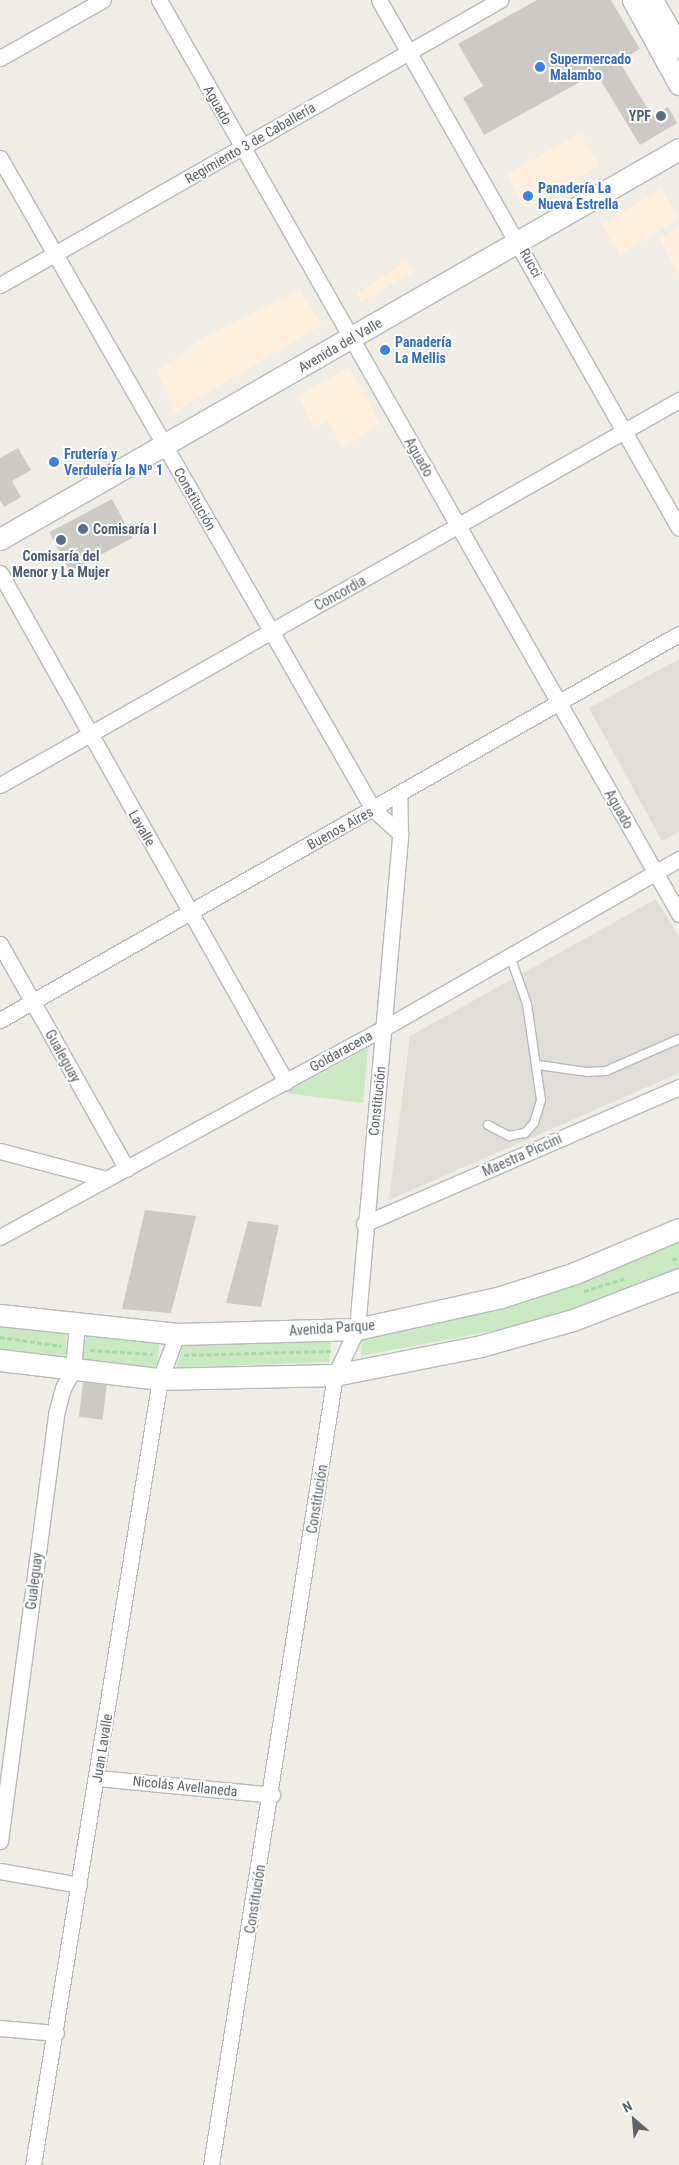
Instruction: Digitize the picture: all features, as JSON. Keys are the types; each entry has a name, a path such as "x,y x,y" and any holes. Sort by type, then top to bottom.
{"main road":[{"path":"633,0 679,84"},
{"path":"652,0 679,47"},
{"name":"Avenida del Valle","path":"0,540 679,149"},
{"name":"Avenida Parque","path":"0,1315 177,1334 357,1329 501,1297 575,1273 679,1229"},
{"path":"0,1360 160,1379 335,1375 518,1336 573,1320 679,1279"}],"street":[{"path":"0,58 103,0"},
{"name":"Aguado","path":"159,0 679,914"},
{"name":"Rucci","path":"379,0 520,242 679,528"},
{"name":"Regimiento 3 de Caballería","path":"0,285 500,0"},
{"name":"Constitución","path":"0,158 373,809 400,833"},
{"name":"Concordia","path":"0,785 625,433 679,400"},
{"name":"Lavalle","path":"0,573 89,735 286,1082"},
{"name":"Buenos Aires","path":"0,1020 679,634"},
{"name":"Constitución","path":"211,2165 272,1795 335,1375 357,1329 364,1224 384,1028 400,833 399,794"},
{"name":"Goldaracena","path":"0,1237 384,1028 679,859"},
{"name":"Gualeguay","path":"0,944 127,1169"},
{"name":"Maestra Piccini","path":"364,1224 679,1087"},
{"path":"0,1151 106,1179"},
{"name":"Gualeguay","path":"0,1841 56,1414 63,1388 74,1370 77,1324"},
{"name":"Juan Lavalle","path":"33,2165 80,1886 160,1379 177,1334"},
{"name":"Nicolás Avellaneda","path":"97,1778 272,1795"},
{"path":"0,1871 80,1886"},
{"path":"0,2028 56,2033"}],"lane":[{"path":"488,1125 509,1136 525,1132 534,1123 541,1100 538,1065 527,1004 510,956"},
{"path":"538,1065 586,1072 606,1071 679,1039"}],"path":[{"path":"0,1337 66,1347"},
{"path":"84,1349 159,1354"},
{"path":"180,1355 330,1351"}],"shaded area":[{"path":"580,133 600,165 529,209 522,204 507,174"},
{"path":"661,189 679,219 620,255 602,225"},
{"path":"679,227 679,275 659,238"},
{"path":"406,261 414,272 361,302 357,293"},
{"path":"300,290 322,325 175,412 157,371 203,338"},
{"path":"349,367 380,424 342,449 328,420 314,427 298,396"},
{"path":"679,659 679,832 662,841 589,708"},
{"path":"656,899 679,937 679,1073 389,1200 410,1036"}],"green space":[{"path":"368,1048 363,1103 285,1093"},
{"path":"679,1240 679,1272 658,1282 514,1327 361,1356 362,1334 504,1303"},
{"path":"0,1322 66,1332 66,1361 0,1349"},
{"path":"86,1336 160,1339 157,1370 82,1363"},
{"path":"331,1340 329,1362 176,1368 184,1343"}],"building":[{"name":"Supermercado Malambo","path":"537,0 611,0 640,49 619,61 652,116 668,107 677,123 640,145 596,73 484,135 463,98 483,86 458,44"},
{"path":"18,448 31,470 12,481 21,497 4,507 0,500 0,458"},
{"path":"112,499 133,538 70,571 49,532"},
{"path":"145,1210 196,1216 171,1313 122,1309"},
{"path":"248,1221 279,1225 261,1307 226,1303"},
{"path":"83,1382 107,1385 103,1420 79,1417"}],"place":[{"name":"Supermercado Malambo","path":"540,67"},
{"name":"YPF","path":"661,116"},
{"name":"Panadería La Nueva Estrella","path":"528,196"},
{"name":"Panadería La Mellis","path":"385,350"},
{"name":"Frutería y Verdulería la Nº 1","path":"54,462"},
{"name":"Comisaría I","path":"83,529"},
{"name":"Comisaría del Menor y La Mujer","path":"61,540"}]}
